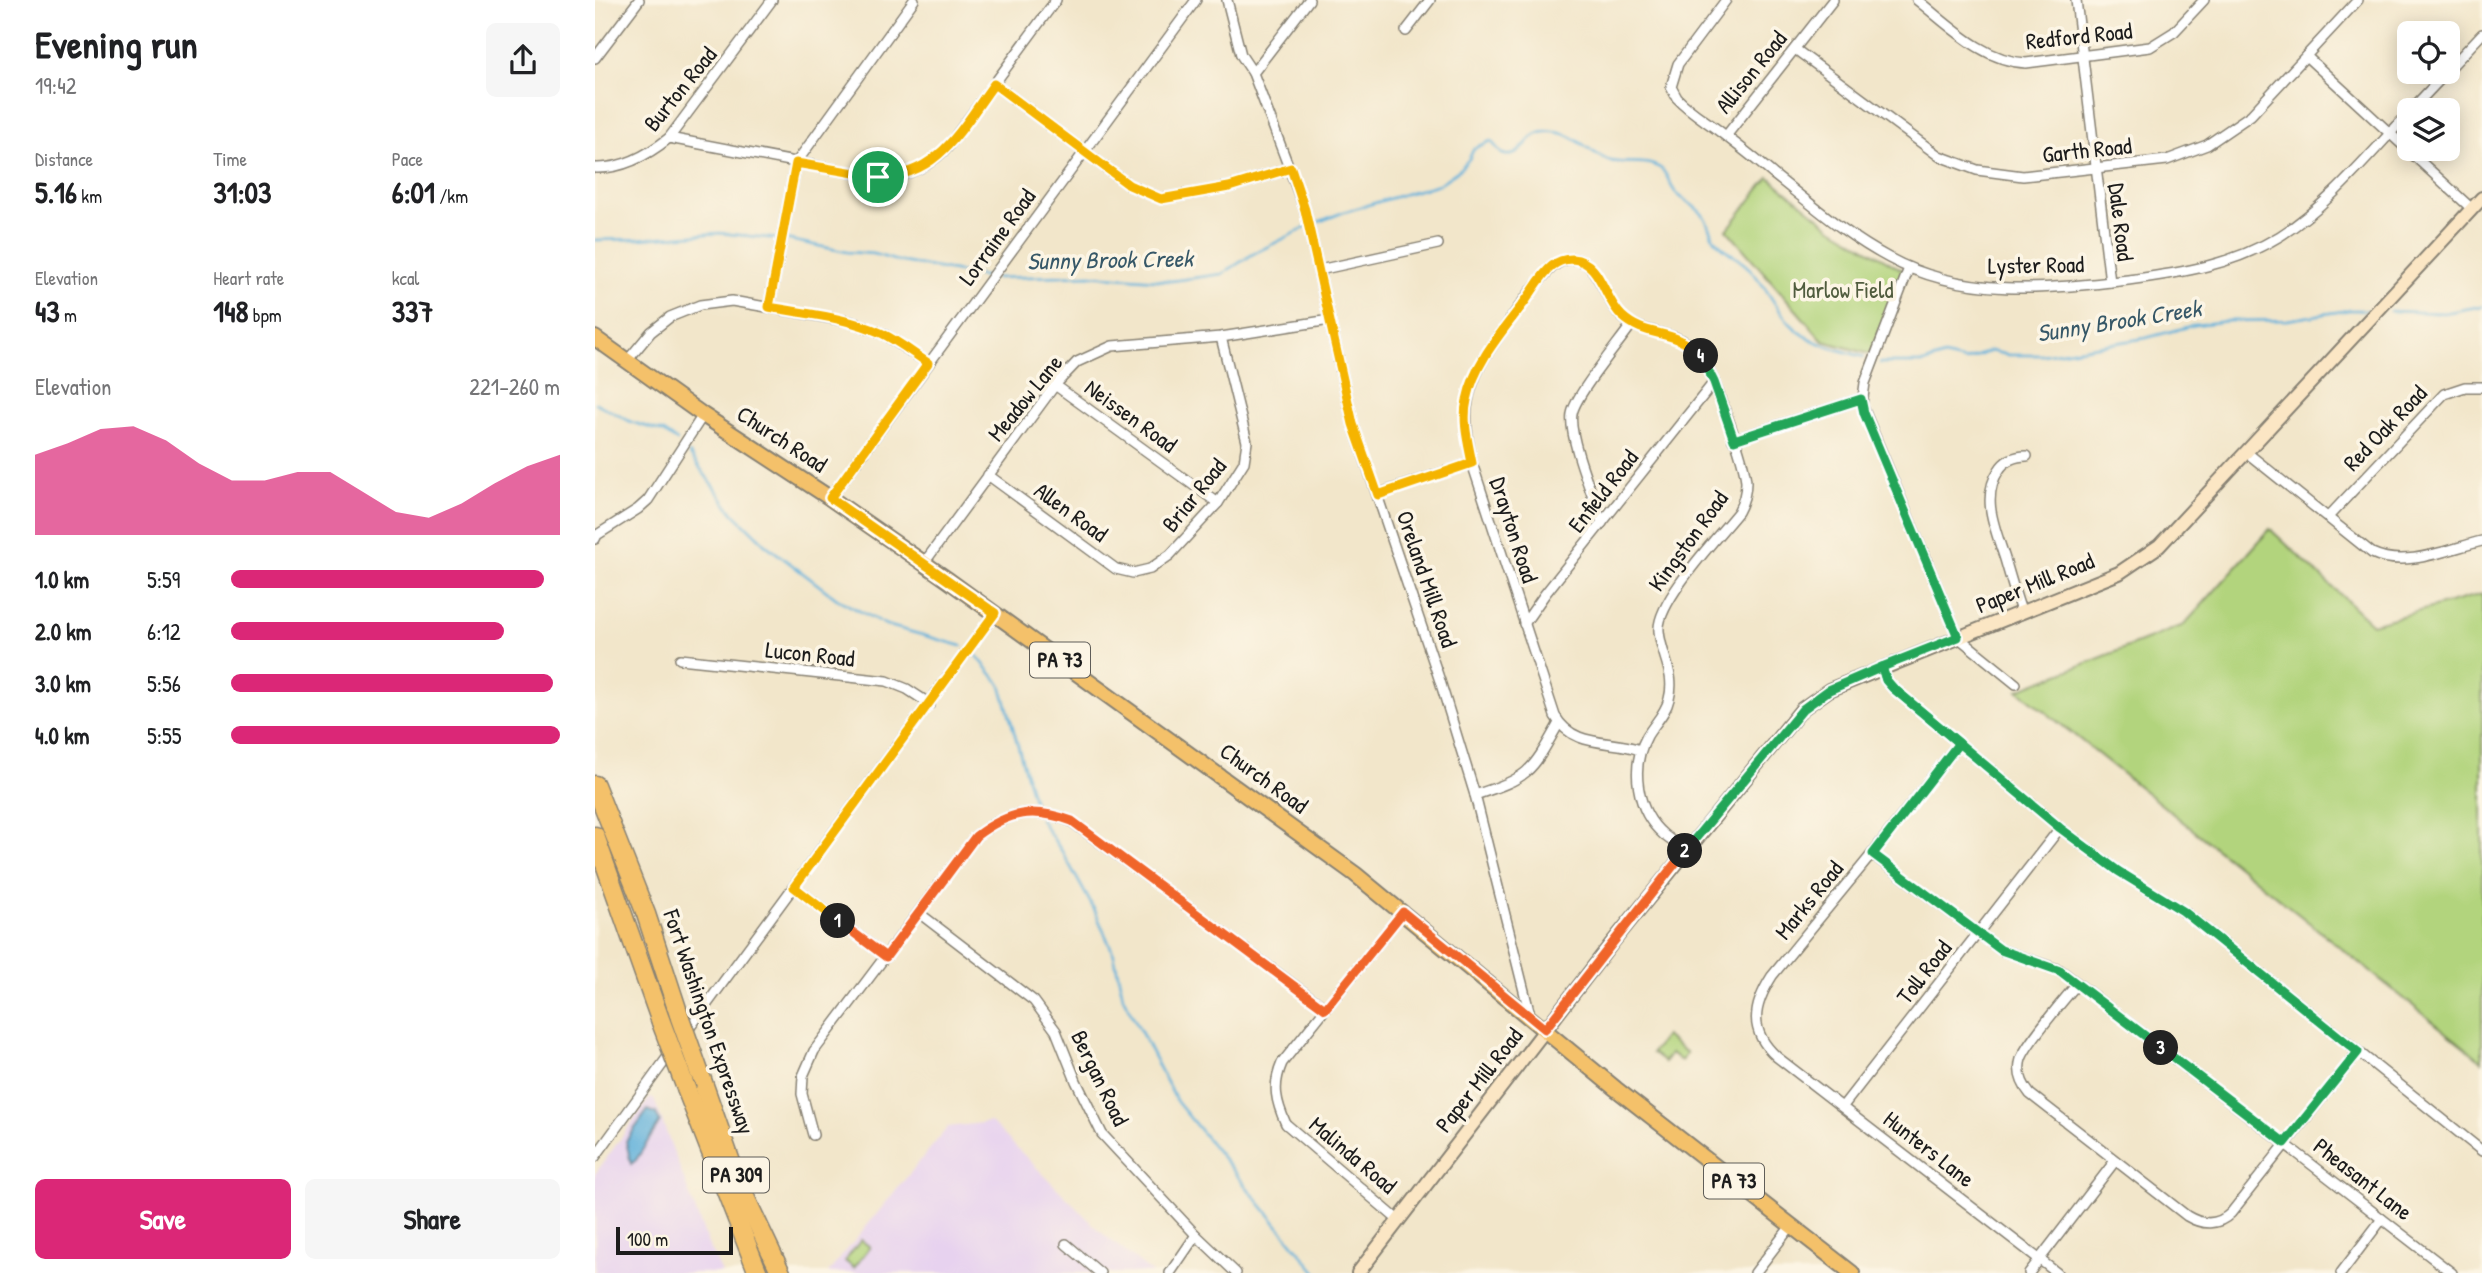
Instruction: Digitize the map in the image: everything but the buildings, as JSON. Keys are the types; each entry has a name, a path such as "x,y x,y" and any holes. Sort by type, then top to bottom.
{"highway":[{"name":"Fort Washington Expressway","path":"595,785 646,914 738,1182 781,1273"},
{"name":"PA 309","path":"595,836 687,1091 731,1205 761,1273"}],"main road":[{"name":"Church Road","path":"595,340 924,563 1247,793 1403,912 1616,1089 1852,1273"}],"street":[{"path":"595,58 639,0"},
{"name":"Burton Road","path":"595,167 610,167 633,161 670,138 772,0"},
{"path":"769,307 796,163 915,0"},
{"path":"670,138 863,175 893,177 919,169 947,148 1056,0"},
{"name":"Lorraine Road","path":"830,498 1196,0"},
{"name":"Oreland Mill Road","path":"1227,0 1241,55 1253,73 1291,168 1307,221 1353,424 1440,681 1475,795 1529,1016"},
{"path":"1253,73 1309,0"},
{"path":"1406,31 1430,0"},
{"name":"Lyster Road","path":"1726,0 1678,64 1671,87 1684,105 1874,250 1909,268 1952,281 2008,289 2040,288 2196,270 2259,247 2278,237 2314,211 2397,125"},
{"name":"Allison Road","path":"1725,136 1833,0"},
{"name":"Redford Road","path":"1917,0 1973,43 1999,58 2026,63 2141,50 2159,43 2174,32 2204,0"},
{"name":"Dale Road","path":"2076,0 2110,282"},
{"name":"Garth Road","path":"1795,49 1926,148 1962,166 1992,174 2023,176 2095,170 2167,160 2207,145 2252,115 2358,0"},
{"name":"Lyster Road","path":"2460,58 2482,34"},
{"path":"2306,56 2472,209"},
{"path":"994,84 1129,185 1161,199 1229,187 1291,168"},
{"name":"Lyster Road","path":"2422,98 2436,84"},
{"name":"Paper Mill Road","path":"1358,1273 1685,850 1803,709 1829,690 2119,573 2141,560 2159,546 2482,198"},
{"path":"1319,270 1438,244"},
{"name":"Drayton Road","path":"1559,723 1551,706 1472,463 1465,411 1477,370 1486,355 1549,268 1561,261 1578,260 1593,268 1613,308 1632,324"},
{"path":"1909,268 1861,399 1958,637 2016,684"},
{"path":"624,360 651,332 685,310 732,301 852,322 884,334 928,363"},
{"name":"Meadow Lane","path":"924,563 1055,385 1077,362 1112,346 1221,337 1330,320"},
{"path":"1602,523 1573,435 1572,415 1579,398 1632,324"},
{"name":"Kingston Road","path":"1632,324 1646,330 1669,334 1688,344 1702,358 1714,382 1746,479 1743,501 1738,512 1668,600 1662,612 1659,634 1671,673 1670,694 1668,704 1640,750"},
{"name":"Briar Road","path":"1133,573 1150,569 1170,555 1218,503 1244,462 1247,442 1221,337"},
{"name":"Enfield Road","path":"1524,624 1714,382"},
{"name":"Neissen Road","path":"1055,385 1218,503"},
{"name":"Red Oak Road","path":"2328,517 2444,394 2465,387 2482,387"},
{"path":"1734,440 1861,399"},
{"path":"595,539 648,500 703,415"},
{"path":"2246,452 2372,553 2387,559 2400,560 2482,541"},
{"path":"2021,611 1990,511 1990,492 1993,479 2002,465 2015,457 2027,456"},
{"path":"1378,495 1472,463"},
{"name":"Allen Road","path":"988,475 1116,569 1133,573"},
{"path":"595,1157 995,613"},
{"name":"Lucon Road","path":"681,659 887,681 907,689 930,704"},
{"path":"1882,667 1886,680 1893,688 2060,828 2118,871 2183,911 2482,1151"},
{"path":"1475,795 1509,784 1524,775 1540,757 1559,723 1571,733 1590,742 1640,750 1638,777 1643,803 1657,827 1685,850"},
{"name":"Marks Road","path":"1777,1057 1766,1048 1760,1035 1756,1017 1760,995 1772,976 1873,854 1959,743"},
{"path":"813,1135 802,1094 803,1076 814,1051 976,836 990,825 1020,813 1052,814 1072,821 1325,1009"},
{"name":"Toll Road","path":"1843,1106 2060,828"},
{"name":"Pheasant Lane","path":"1873,854 2001,950 2048,965 2077,984 2452,1273"},
{"path":"794,887 886,957"},
{"name":"Malinda Road","path":"1398,1220 1286,1124 1277,1104 1277,1076 1282,1063 1403,912"},
{"name":"Bergan Road","path":"919,913 1034,1001 1056,1031 1076,1081 1102,1134 1196,1235 1236,1273"},
{"path":"2077,984 2024,1052 2020,1062 2021,1078 2030,1094 2197,1222 2211,1223 2222,1220 2231,1213 2358,1052"},
{"name":"Hunters Lane","path":"1777,1057 2057,1273"},
{"path":"2029,1273 2115,1161"},
{"path":"2341,1273 2382,1219"},
{"path":"1755,1273 1791,1226"},
{"path":"1170,1273 1196,1235"},
{"path":"1066,1244 1100,1273"}],"shaded area":[{"path":"650,1098 654,1099 708,1244 722,1273 595,1273 595,1174"},
{"path":"991,1122 1102,1233 1152,1273 828,1273 948,1127"}],"green space":[{"name":"Marlow Field","path":"1769,177 1832,228 1904,271 1870,354 1823,341 1727,230"},
{"path":"2270,529 2372,624 2482,594 2482,1061 2018,690 2184,625"},
{"path":"1665,1036 1687,1053 1681,1061 1671,1053 1664,1062 1652,1053"},
{"path":"861,1240 870,1247 854,1268 845,1261"}],"water":[{"path":"648,1110 656,1113 660,1122 631,1164 626,1141"}],"waterway":[{"name":"Sunny Brook Creek","path":"995,278 1090,275 1171,281 1222,274 1253,254 1313,224 1439,184 1459,170 1474,148 1491,141 1502,154 1515,154 1538,134 1555,132 1571,137 1607,160 1647,163 1660,168 1674,191 1703,215 1715,239 1750,269 1795,328 1818,343 1864,357"},
{"name":"Sunny Brook Creek","path":"595,240 720,233 778,239"},
{"name":"Sunny Brook Creek","path":"785,239 988,277"},
{"name":"Sunny Brook Creek","path":"2390,311 2444,313 2482,306"},
{"name":"Sunny Brook Creek","path":"1880,363 1924,363 1944,356 1965,361 1990,351 2008,355 2042,355 2146,338 2195,325 2227,321 2287,320 2349,310 2366,310"},
{"path":"596,403 631,422 664,432 677,441"},
{"path":"689,453 733,513 766,545 837,599 886,625 962,646"},
{"path":"977,656 1001,685 1034,803"},
{"path":"1040,819 1063,853 1095,911 1114,955 1123,997 1177,1102 1317,1273"}],"route":[{"path":"878,177 796,163 769,307 867,327 884,334 928,363 830,498 995,613 794,887 886,957 976,836 1005,817 1035,812 1072,821 1325,1009 1403,912 1545,1029 1685,850 1794,717 1820,695 1882,667 1886,680 1893,688 1959,743 2060,828 2118,871 2183,911 2358,1052 2285,1143 2060,971 2001,950 1873,854 1959,743 1893,688 1889,684 1886,680 1885,677 1882,667 1958,637 1864,413 1861,399 1734,440 1714,382 1698,353 1669,334 1646,330 1632,324 1613,308 1593,268 1578,260 1566,260 1549,268 1477,370 1465,411 1472,463 1378,495 1353,424 1305,210 1291,168 1229,187 1161,199 1129,185 994,84 947,148 933,161 905,175 878,177"}]}
